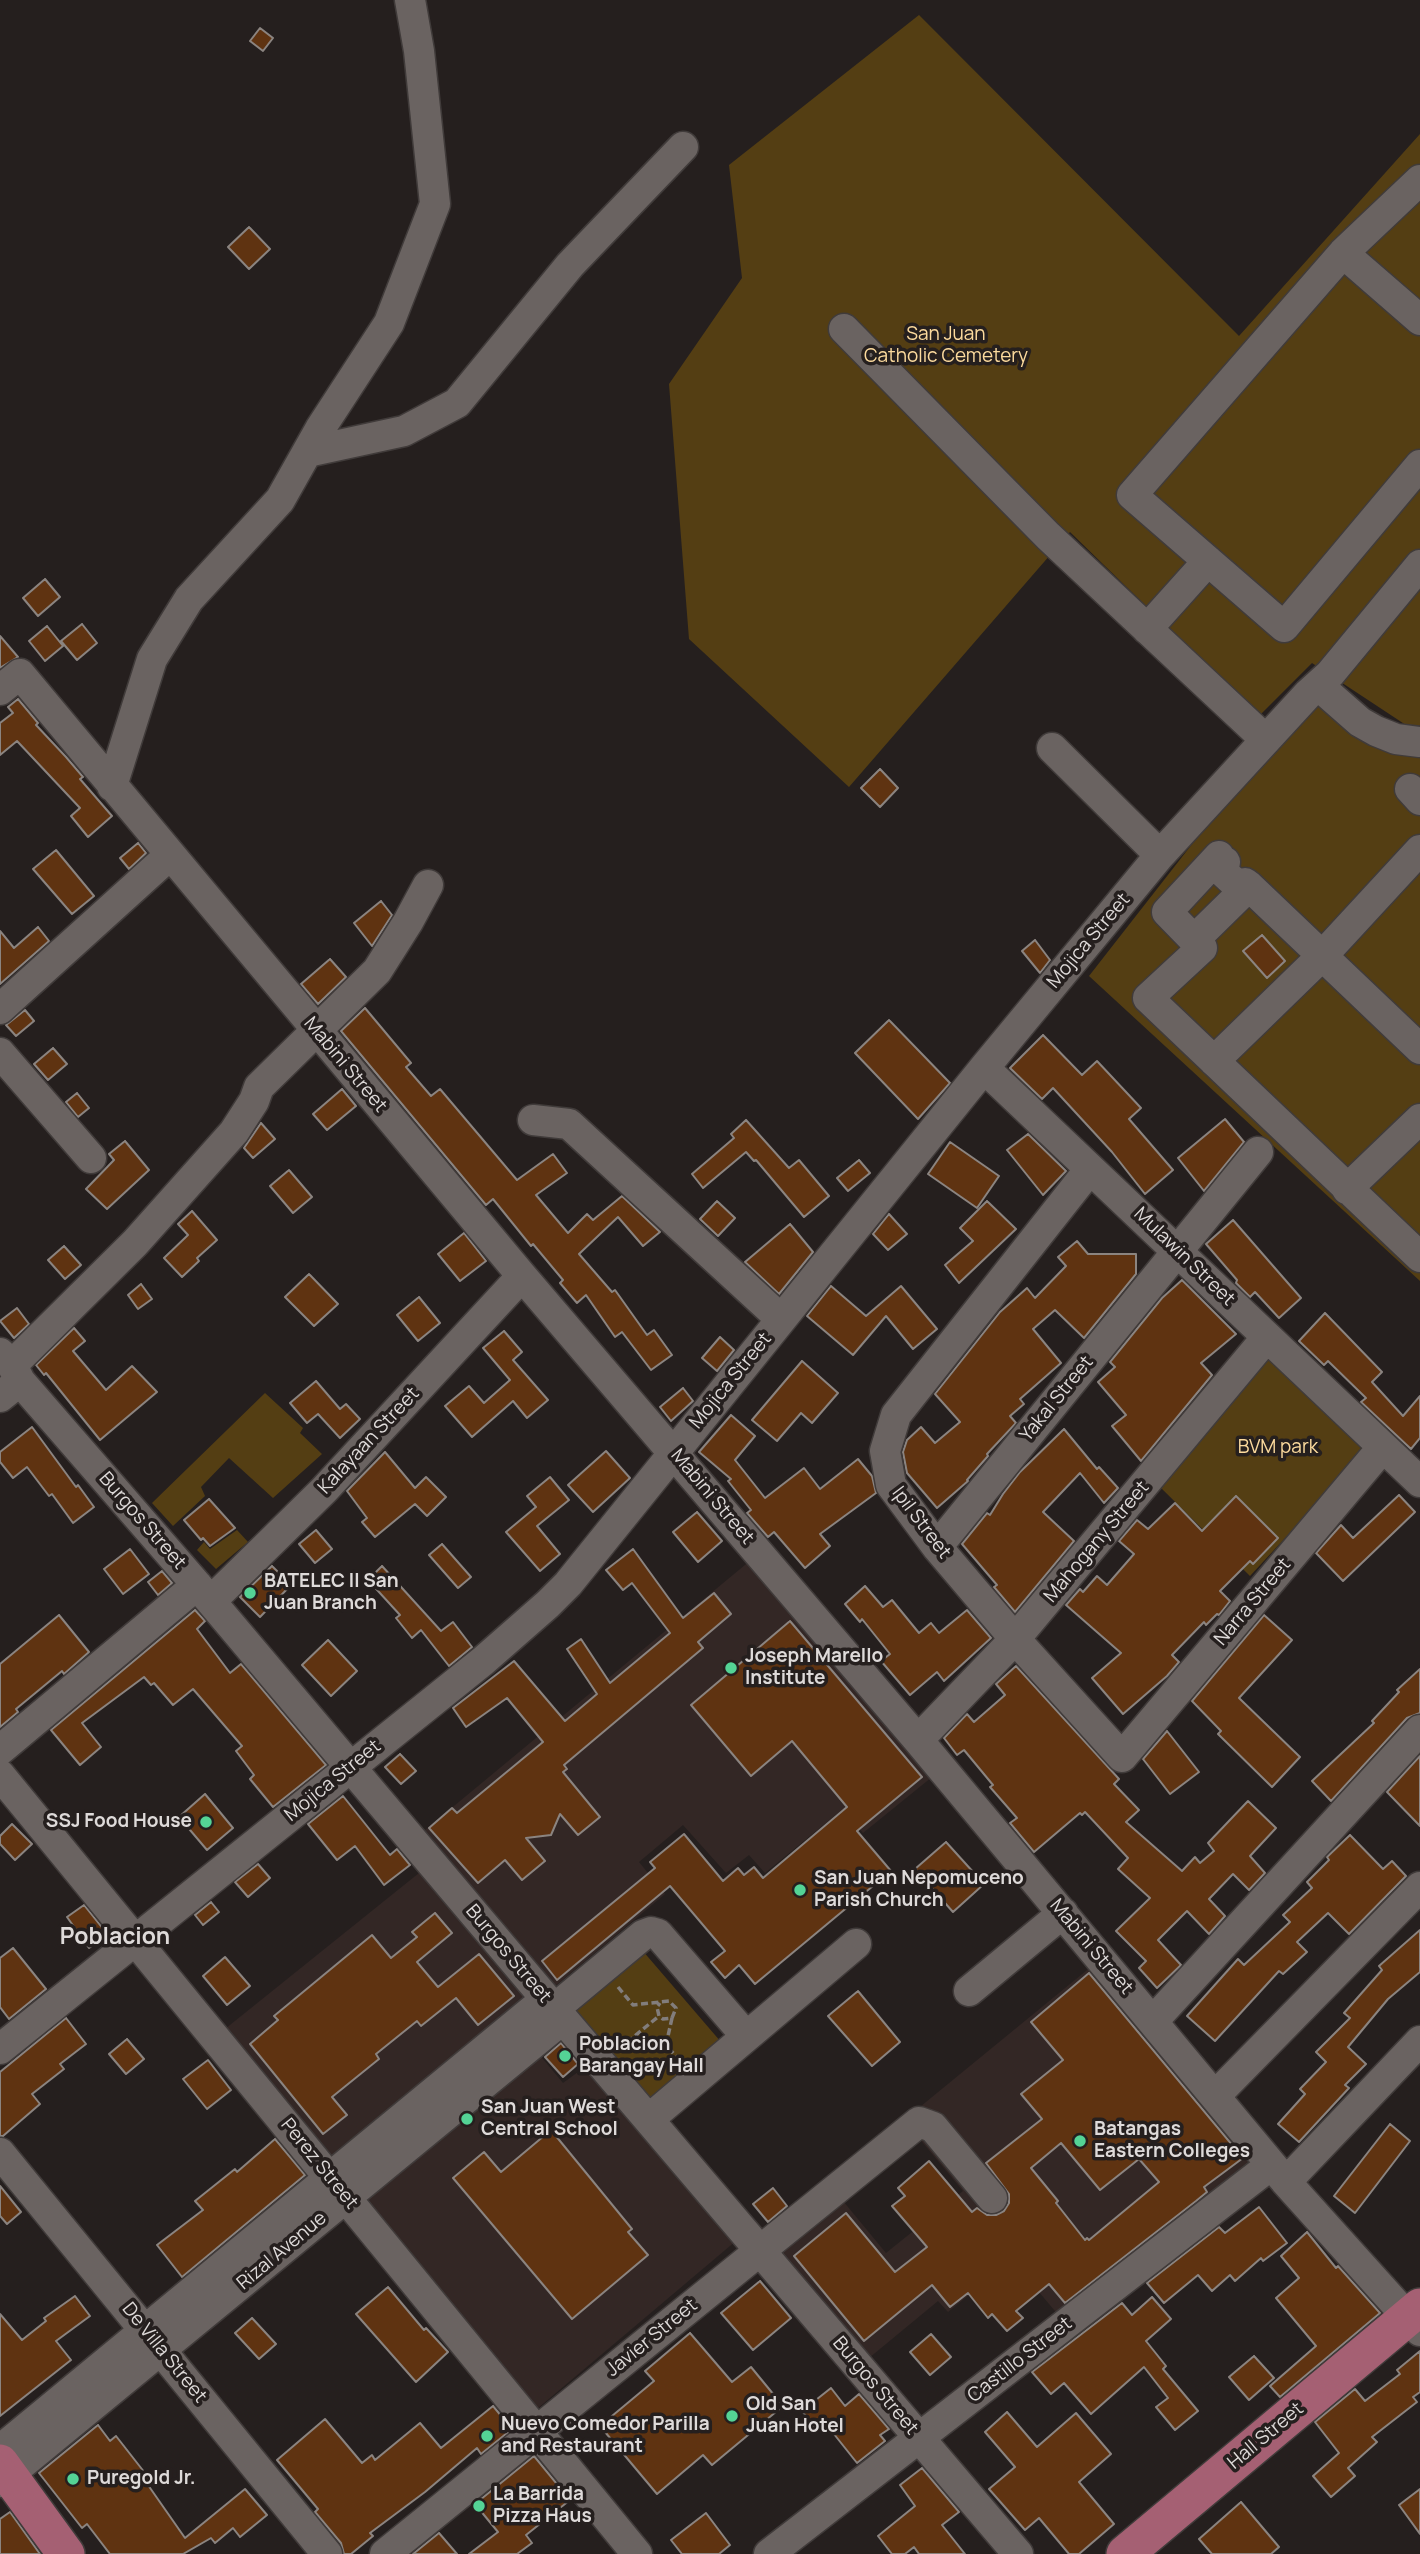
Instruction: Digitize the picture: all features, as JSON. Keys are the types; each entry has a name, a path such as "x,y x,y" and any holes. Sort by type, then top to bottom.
{"main road":[{"name":"Hall Street","path":"1125,2554 1416,2319"},
{"path":"2,2468 65,2554"}],"street":[{"path":"112,786 152,659 189,599 280,500 307,452 389,323 435,204 419,51 410,0"},
{"path":"307,452 404,430 457,403 570,265 684,147"},
{"path":"1420,180 1343,253 1132,495 1284,627 1420,465"},
{"path":"1343,253 1420,320"},
{"path":"844,329 1048,536 1266,740"},
{"path":"1147,629 1208,561"},
{"name":"Mojica Street","path":"0,2049 483,1661 568,1584 984,1068 1160,855 1308,693 1319,686 1420,565"},
{"name":"Mabini Street","path":"10,682 112,786 522,1276 918,1740 1278,2174 1416,2319"},
{"path":"1319,686 1360,722 1376,732 1396,739 1420,742"},
{"path":"1052,748 1160,855"},
{"path":"1188,824 1234,872 1420,1049"},
{"path":"1214,1061 1323,955 1420,850"},
{"path":"0,1009 170,855"},
{"path":"1234,872 1167,912 1202,948 1149,998 1420,1257"},
{"path":"1194,940 1234,872"},
{"path":"8,1374 135,1243 234,1132 254,1101 259,1087 377,971 428,885"},
{"path":"0,1053 91,1158"},
{"name":"Mulawin Street","path":"984,1068 1420,1482"},
{"path":"1347,1189 1420,1119"},
{"path":"533,1120 569,1124 781,1319"},
{"name":"Yakal Street","path":"937,1547 1258,1152"},
{"name":"Ipil Street","path":"1090,1169 895,1415 886,1451 891,1485 937,1547 1015,1639 1122,1757"},
{"name":"Kalayaan Street","path":"0,1750 204,1593 324,1490 522,1276"},
{"name":"Mahogany Street","path":"918,1740 1015,1639 1267,1337"},
{"name":"Burgos Street","path":"8,1374 204,1593 1018,2554"},
{"name":"Narra Street","path":"1122,1757 1383,1447"},
{"path":"1153,2021 1420,1730"},
{"name":"Perez Street","path":"0,1775 636,2554"},
{"path":"1215,2096 1420,1887"},
{"path":"969,1991 1063,1913"},
{"name":"Rizal Avenue","path":"2,2468 643,1935 651,1932 659,1934 746,2036"},
{"path":"649,2119 856,1944"},
{"name":"Castillo Street","path":"769,2554 919,2439 1278,2174 1420,2041"},
{"name":"Javier Street","path":"385,2554 919,2122 933,2127 992,2198"},
{"name":"De Villa Street","path":"0,2153 327,2554"}],"path":[{"path":"603,1969 633,2005 669,2001 674,2004 676,2008 666,2045 696,2080"},
{"path":"660,2003 657,2007 659,2016 663,2019 672,2018"},
{"path":"601,2063 659,2016"}],"shaded area":[{"name":"Joseph Marello Institute","path":"751,1560 932,1777 863,1833 843,1809 765,1873 749,1855 726,1873 683,1825 639,1862 665,1894 554,1987 425,1830"},
{"name":"San Juan West Central School","path":"424,1869 563,2033 538,2053 563,2083 589,2064 737,2240 537,2409 225,2029"},
{"name":"Batangas Eastern Colleges","path":"1092,1966 1256,2163 1060,2317 1012,2260 948,2312 938,2301 869,2358 780,2252 843,2201 886,2253 963,2191 904,2120"}],"green space":[{"name":"San Juan Catholic Cemetery","path":"919,15 1239,336 1420,134 1420,725 1415,731 1312,663 1259,716 1070,532 849,787 689,639 669,384 742,278 729,165"},
{"path":"1318,704 1420,735 1420,1281 1089,976 1221,807"},
{"name":"BVM park","path":"1274,1353 1372,1444 1250,1576 1158,1485"},
{"path":"265,1393 303,1428 300,1433 322,1454 273,1498 229,1458 201,1487 205,1496 173,1526 152,1503"},
{"path":"237,1530 248,1542 216,1569 197,1550 204,1542 210,1549"},
{"path":"642,1950 721,2042 652,2102 572,2008"}],"building":[{"path":"260,28 273,38 263,51 250,41"},
{"path":"249,227 270,249 249,269 228,247"},
{"path":"45,579 60,597 38,616 23,598"},
{"path":"82,624 97,643 77,660 61,641"},
{"path":"47,626 63,646 45,661 29,641"},
{"path":"0,636 18,657 0,668"},
{"path":"18,699 38,723 36,725 83,777 80,779 112,816 88,837 71,816 80,808 17,741 0,755 0,723 13,713 8,707"},
{"path":"880,769 898,788 880,807 861,788"},
{"path":"138,843 146,853 129,869 120,858"},
{"path":"56,850 94,896 72,914 33,869"},
{"path":"381,901 392,915 372,946 354,923"},
{"path":"38,927 49,941 0,984 0,931 14,948"},
{"path":"1262,935 1285,961 1267,978 1243,951"},
{"path":"1035,940 1050,960 1040,973 1022,951"},
{"path":"330,959 346,977 318,1004 301,984"},
{"path":"365,1008 411,1063 406,1067 431,1096 440,1089 517,1180 553,1154 567,1173 536,1195 568,1233 587,1214 593,1220 622,1196 660,1232 643,1246 618,1217 579,1254 612,1292 615,1290 647,1335 654,1330 672,1355 651,1370 622,1332 615,1337 586,1295 577,1303 560,1283 563,1280 493,1199 486,1205 341,1031"},
{"path":"25,1010 34,1021 16,1036 6,1025"},
{"path":"889,1020 950,1083 918,1119 855,1053"},
{"path":"1043,1035 1082,1075 1097,1061 1141,1108 1129,1119 1173,1170 1145,1194 1112,1152 1053,1088 1042,1099 1010,1068"},
{"path":"53,1048 67,1064 48,1080 34,1064"},
{"path":"342,1089 356,1106 327,1130 313,1114"},
{"path":"77,1093 89,1108 78,1117 66,1102"},
{"path":"1225,1119 1244,1142 1204,1191 1178,1158"},
{"path":"746,1120 789,1168 799,1160 829,1196 804,1217 756,1160 746,1152 703,1188 692,1174 734,1138 731,1134"},
{"path":"261,1123 275,1139 253,1158 244,1148"},
{"path":"1028,1134 1066,1171 1043,1195 1007,1150"},
{"path":"125,1141 149,1170 107,1209 86,1189 114,1160 109,1154"},
{"path":"950,1142 999,1176 977,1208 928,1174"},
{"path":"859,1160 870,1173 848,1191 837,1178"},
{"path":"289,1170 312,1197 293,1213 270,1186"},
{"path":"717,1201 735,1218 718,1236 700,1219"},
{"path":"987,1201 1016,1229 959,1283 945,1265 973,1241 960,1228"},
{"path":"192,1211 217,1240 197,1258 199,1261 182,1277 164,1258 188,1235 178,1224"},
{"path":"889,1214 907,1234 888,1250 873,1234"},
{"path":"1233,1220 1301,1298 1279,1318 1255,1292 1250,1297 1236,1283 1237,1280 1206,1244"},
{"path":"790,1224 813,1252 779,1294 745,1262"},
{"path":"464,1233 486,1261 460,1281 438,1254"},
{"path":"1077,1241 1088,1254 1136,1254 1136,1274 1084,1338 1055,1310 1033,1329 1061,1363 1020,1399 1024,1404 1010,1416 1016,1423 987,1454 968,1481 937,1508 907,1473 903,1452 907,1440 921,1427 935,1443 960,1422 935,1394 1000,1312 1027,1288 1035,1298 1066,1266 1058,1257"},
{"path":"64,1246 81,1265 65,1279 48,1260"},
{"path":"309,1274 338,1304 314,1326 285,1297"},
{"path":"1182,1280 1236,1334 1201,1363 1212,1375 1141,1461 1112,1426 1126,1415 1098,1382 1115,1367 1110,1362 1162,1298"},
{"path":"141,1284 152,1299 138,1309 128,1295"},
{"path":"831,1286 866,1316 901,1286 937,1329 913,1349 886,1316 853,1355 807,1316"},
{"path":"419,1297 440,1323 418,1341 397,1315"},
{"path":"17,1308 29,1324 14,1338 0,1321"},
{"path":"1325,1313 1382,1372 1372,1382 1403,1416 1420,1396 1420,1438 1411,1449 1361,1402 1366,1398 1328,1361 1324,1365 1299,1341"},
{"path":"74,1328 85,1341 73,1351 106,1390 132,1366 157,1392 100,1440 46,1373 44,1375 36,1365"},
{"path":"504,1331 522,1352 513,1360 548,1400 527,1418 513,1401 472,1437 445,1406 469,1386 484,1403 510,1380 483,1348"},
{"path":"720,1337 734,1350 717,1371 702,1358"},
{"path":"802,1361 838,1393 812,1423 801,1413 777,1441 752,1420"},
{"path":"316,1381 340,1409 346,1404 360,1419 340,1438 318,1414 307,1423 290,1403"},
{"path":"683,1388 693,1401 671,1421 660,1407"},
{"path":"731,1415 755,1436 735,1460 765,1498 804,1468 820,1489 858,1459 872,1476 876,1493 820,1534 830,1546 805,1568 774,1532 768,1537 747,1513 751,1510 728,1481 731,1479 699,1452"},
{"path":"32,1427 94,1507 73,1523 52,1494 49,1496 27,1467 13,1478 0,1462 0,1452"},
{"path":"1064,1429 1097,1469 1099,1467 1118,1488 1104,1503 1080,1473 1043,1512 1074,1541 1015,1612 994,1587 997,1585 962,1544 987,1513 990,1515 1020,1472"},
{"path":"606,1451 630,1478 593,1512 568,1485"},
{"path":"385,1452 415,1488 426,1477 446,1497 427,1516 415,1504 375,1537 362,1522 367,1518 347,1491"},
{"path":"550,1477 569,1500 537,1526 560,1554 540,1571 506,1532 536,1507 527,1496"},
{"path":"1399,1495 1415,1512 1343,1581 1316,1553 1341,1525 1353,1538"},
{"path":"1236,1496 1278,1538 1253,1564 1250,1561 1220,1591 1230,1601 1219,1615 1206,1625 1204,1622 1172,1655 1179,1662 1123,1714 1092,1678 1121,1653 1066,1605 1080,1589 1083,1592 1097,1576 1107,1585 1134,1554 1119,1541 1137,1520 1148,1529 1175,1503 1202,1531"},
{"path":"209,1499 235,1528 210,1546 203,1538 201,1540 184,1520"},
{"path":"697,1512 722,1541 698,1562 673,1532"},
{"path":"316,1530 332,1549 315,1563 299,1544"},
{"path":"442,1544 471,1577 458,1588 429,1555"},
{"path":"130,1549 149,1574 123,1594 104,1569"},
{"path":"633,1549 683,1618 714,1593 731,1614 698,1642 703,1648 564,1765 567,1769 563,1772 600,1817 578,1835 560,1814 551,1835 526,1838 545,1861 522,1880 505,1860 478,1883 429,1828 452,1808 457,1813 543,1742 507,1698 466,1727 453,1708 514,1661 565,1721 597,1694 567,1649 581,1639 610,1683 670,1633 632,1583 623,1590 606,1570"},
{"path":"272,1566 291,1585 260,1617 240,1597"},
{"path":"382,1566 441,1631 453,1622 472,1647 449,1666 421,1630 412,1638 396,1618 400,1615 368,1580"},
{"path":"162,1571 172,1583 158,1595 148,1582"},
{"path":"865,1586 883,1607 892,1600 919,1633 931,1623 939,1633 967,1610 991,1638 944,1681 937,1672 910,1695 881,1661 890,1654 862,1619 860,1622 845,1604"},
{"path":"195,1610 205,1621 197,1629 230,1673 241,1664 326,1765 273,1807 250,1779 254,1775 236,1751 242,1746 193,1689 173,1705 154,1683 151,1685 144,1677 82,1723 101,1747 80,1765 51,1730"},
{"path":"59,1615 89,1652 16,1709 18,1712 0,1727 0,1664"},
{"path":"1264,1615 1292,1640 1239,1698 1300,1757 1272,1787 1218,1734 1221,1731 1192,1701"},
{"path":"790,1621 922,1777 857,1831 891,1871 755,1984 739,1965 725,1978 711,1962 725,1951 670,1886 557,1980 542,1961 655,1868 650,1862 684,1834 723,1881 738,1868 744,1875 754,1867 763,1878 847,1807 792,1741 751,1776 691,1705"},
{"path":"328,1640 357,1671 331,1696 302,1665"},
{"path":"1016,1666 1119,1779 1114,1784 1139,1810 1126,1822 1182,1871 1195,1857 1200,1863 1214,1851 1208,1843 1248,1801 1276,1828 1250,1856 1265,1873 1249,1890 1233,1874 1209,1899 1225,1916 1209,1934 1187,1911 1158,1940 1181,1965 1157,1988 1139,1968 1146,1961 1116,1931 1150,1898 1118,1869 1128,1858 1085,1812 1082,1815 1080,1813 1034,1852 1010,1823 1017,1818 990,1787 993,1785 964,1750 957,1755 944,1738 967,1714 974,1722 1005,1695 996,1684"},
{"path":"1420,1669 1420,1713 1407,1718 1331,1801 1312,1781 1374,1723 1372,1721 1399,1692 1397,1690"},
{"path":"1167,1731 1199,1772 1170,1794 1143,1759"},
{"path":"400,1754 416,1771 401,1784 385,1767"},
{"path":"1420,1756 1420,1826 1387,1792"},
{"name":"SSJ Food House","path":"205,1794 233,1828 207,1850 179,1817"},
{"path":"343,1796 390,1855 397,1849 410,1865 384,1885 355,1846 337,1860 308,1824"},
{"path":"12,1824 32,1844 15,1860 0,1844 0,1836"},
{"path":"1350,1835 1383,1869 1392,1861 1406,1876 1349,1934 1328,1913 1297,1942 1307,1952 1283,1974 1279,1971 1215,2041 1187,2016 1238,1959 1244,1965 1290,1922 1283,1915 1312,1888 1307,1882 1329,1860 1327,1857"},
{"path":"946,1842 984,1884 953,1912 915,1869"},
{"path":"258,1864 270,1878 248,1897 235,1882"},
{"path":"211,1902 219,1912 203,1925 195,1915"},
{"path":"84,1905 108,1935 89,1948 67,1917"},
{"path":"435,1913 452,1933 417,1962 438,1987 479,1954 514,1996 478,2025 456,1998 421,2026 417,2021 376,2054 379,2059 332,2097 347,2115 323,2134 250,2044 278,2020 274,2016 372,1935 391,1958 417,1937 412,1932"},
{"path":"1420,1930 1420,1972 1388,1999 1348,2047 1366,2064 1345,2085 1349,2088 1299,2142 1278,2124 1305,2094 1300,2089 1326,2062 1316,2052 1350,2018 1344,2013 1382,1970 1379,1966"},
{"path":"13,1948 46,1989 9,2019 0,2007 0,1958"},
{"path":"225,1957 250,1986 227,2005 203,1976"},
{"name":"Batangas Eastern Colleges","path":"1089,1973 1243,2158 1204,2187 1207,2192 1196,2201 1065,2303 1049,2284 1016,2311 1023,2318 1007,2331 992,2314 988,2318 968,2293 950,2307 932,2285 864,2341 794,2256 846,2213 895,2272 927,2247 892,2206 905,2196 898,2188 929,2161 972,2212 977,2208 987,2215 1004,2211 1009,2203 1009,2194 986,2163 1042,2119 1021,2094 1063,2060 1031,2022","holes":["1061,2143 1100,2190 1139,2159 1159,2182 1089,2240 1085,2240 1031,2168"]},
{"path":"858,1991 900,2042 872,2066 828,2016"},
{"path":"66,2018 86,2044 60,2064 64,2069 32,2094 40,2104 0,2136 0,2072"},
{"path":"127,2039 144,2059 126,2074 109,2054"},
{"name":"Poblacion Barangay Hall","path":"561,2043 578,2064 563,2077 545,2057"},
{"path":"208,2060 231,2090 207,2109 183,2079"},
{"path":"1390,2124 1410,2141 1355,2213 1334,2196"},
{"path":"551,2130 632,2229 628,2232 648,2255 572,2319 453,2178 484,2152 501,2172"},
{"path":"275,2139 305,2175 182,2277 157,2245 203,2210 195,2201 235,2169 237,2172"},
{"path":"0,2186 21,2212 7,2224 0,2216"},
{"path":"773,2188 787,2206 768,2222 753,2204"},
{"path":"1259,2207 1287,2243 1263,2261 1261,2258 1235,2281 1230,2275 1212,2291 1198,2275 1164,2303 1147,2283 1219,2227 1225,2233"},
{"path":"1307,2232 1336,2268 1338,2266 1380,2313 1280,2397 1270,2386 1316,2346 1276,2298 1299,2278 1281,2256"},
{"path":"760,2281 791,2318 753,2350 721,2313"},
{"path":"388,2287 424,2330 426,2328 448,2352 416,2382 356,2314"},
{"path":"75,2296 90,2316 56,2341 71,2360 0,2416 0,2314 22,2340 46,2321 44,2318"},
{"path":"1152,2297 1171,2319 1146,2341 1166,2366 1163,2369 1198,2411 1175,2430 1156,2407 1168,2398 1144,2367 1091,2414 1064,2383 1051,2394 1032,2372 1122,2303 1132,2315"},
{"path":"252,2318 276,2344 259,2359 235,2333"},
{"path":"690,2333 732,2382 751,2367 783,2406 712,2465 703,2455 657,2494 600,2426 654,2381 645,2371"},
{"path":"931,2334 951,2357 930,2375 910,2352"},
{"path":"1420,2351 1420,2392 1413,2397 1417,2402 1372,2437 1377,2442 1348,2468 1355,2476 1331,2497 1313,2476 1339,2453 1315,2422 1355,2389 1365,2401 1400,2374 1397,2370"},
{"path":"1254,2356 1274,2378 1249,2400 1229,2377"},
{"path":"831,2388 845,2406 859,2394 889,2429 880,2435 885,2441 857,2463 822,2419 814,2426 802,2411"},
{"path":"493,2406 512,2429 481,2454 477,2448 425,2492 370,2533 373,2536 351,2554 344,2554 341,2543 315,2512 318,2509 277,2460 325,2419 362,2463 372,2455 375,2460 420,2423 441,2448"},
{"path":"1007,2412 1037,2447 1076,2413 1111,2454 1079,2482 1114,2524 1079,2554 1069,2554 1039,2518 1025,2530 989,2489 1015,2467 985,2432"},
{"path":"98,2425 110,2441 116,2436 152,2482 148,2485 185,2538 245,2489 267,2515 240,2537 233,2528 215,2543 211,2538 183,2554 110,2554 87,2524 82,2528 39,2473"},
{"path":"534,2456 570,2500 526,2535 532,2543 517,2554 469,2554 498,2532 475,2504"},
{"path":"922,2468 959,2512 942,2525 965,2554 919,2554 914,2547 905,2554 892,2554 878,2536 915,2506 900,2485"},
{"path":"1420,2489 1420,2534 1399,2505"},
{"path":"1241,2502 1279,2547 1271,2554 1212,2554 1199,2539"},
{"path":"10,2512 40,2554 0,2554 0,2519"},
{"path":"706,2513 730,2545 719,2554 682,2554 671,2540"},
{"path":"439,2533 457,2554 413,2554"}],"place":[{"name":"BATELEC II San Juan Branch","path":"250,1593"},
{"name":"Joseph Marello Institute","path":"731,1668"},
{"name":"SSJ Food House","path":"206,1822"},
{"name":"San Juan Nepomuceno Parish Church","path":"800,1890"},
{"name":"Poblacion Barangay Hall","path":"565,2056"},
{"name":"San Juan West Central School","path":"467,2119"},
{"name":"Batangas Eastern Colleges","path":"1080,2141"},
{"name":"Old San Juan Hotel","path":"732,2416"},
{"name":"Nuevo Comedor Parilla and Restaurant","path":"487,2436"},
{"name":"Puregold Jr.","path":"73,2479"},
{"name":"La Barrida Pizza Haus","path":"479,2506"}],"district":[{"name":"Poblacion","path":"115,1938"}]}
